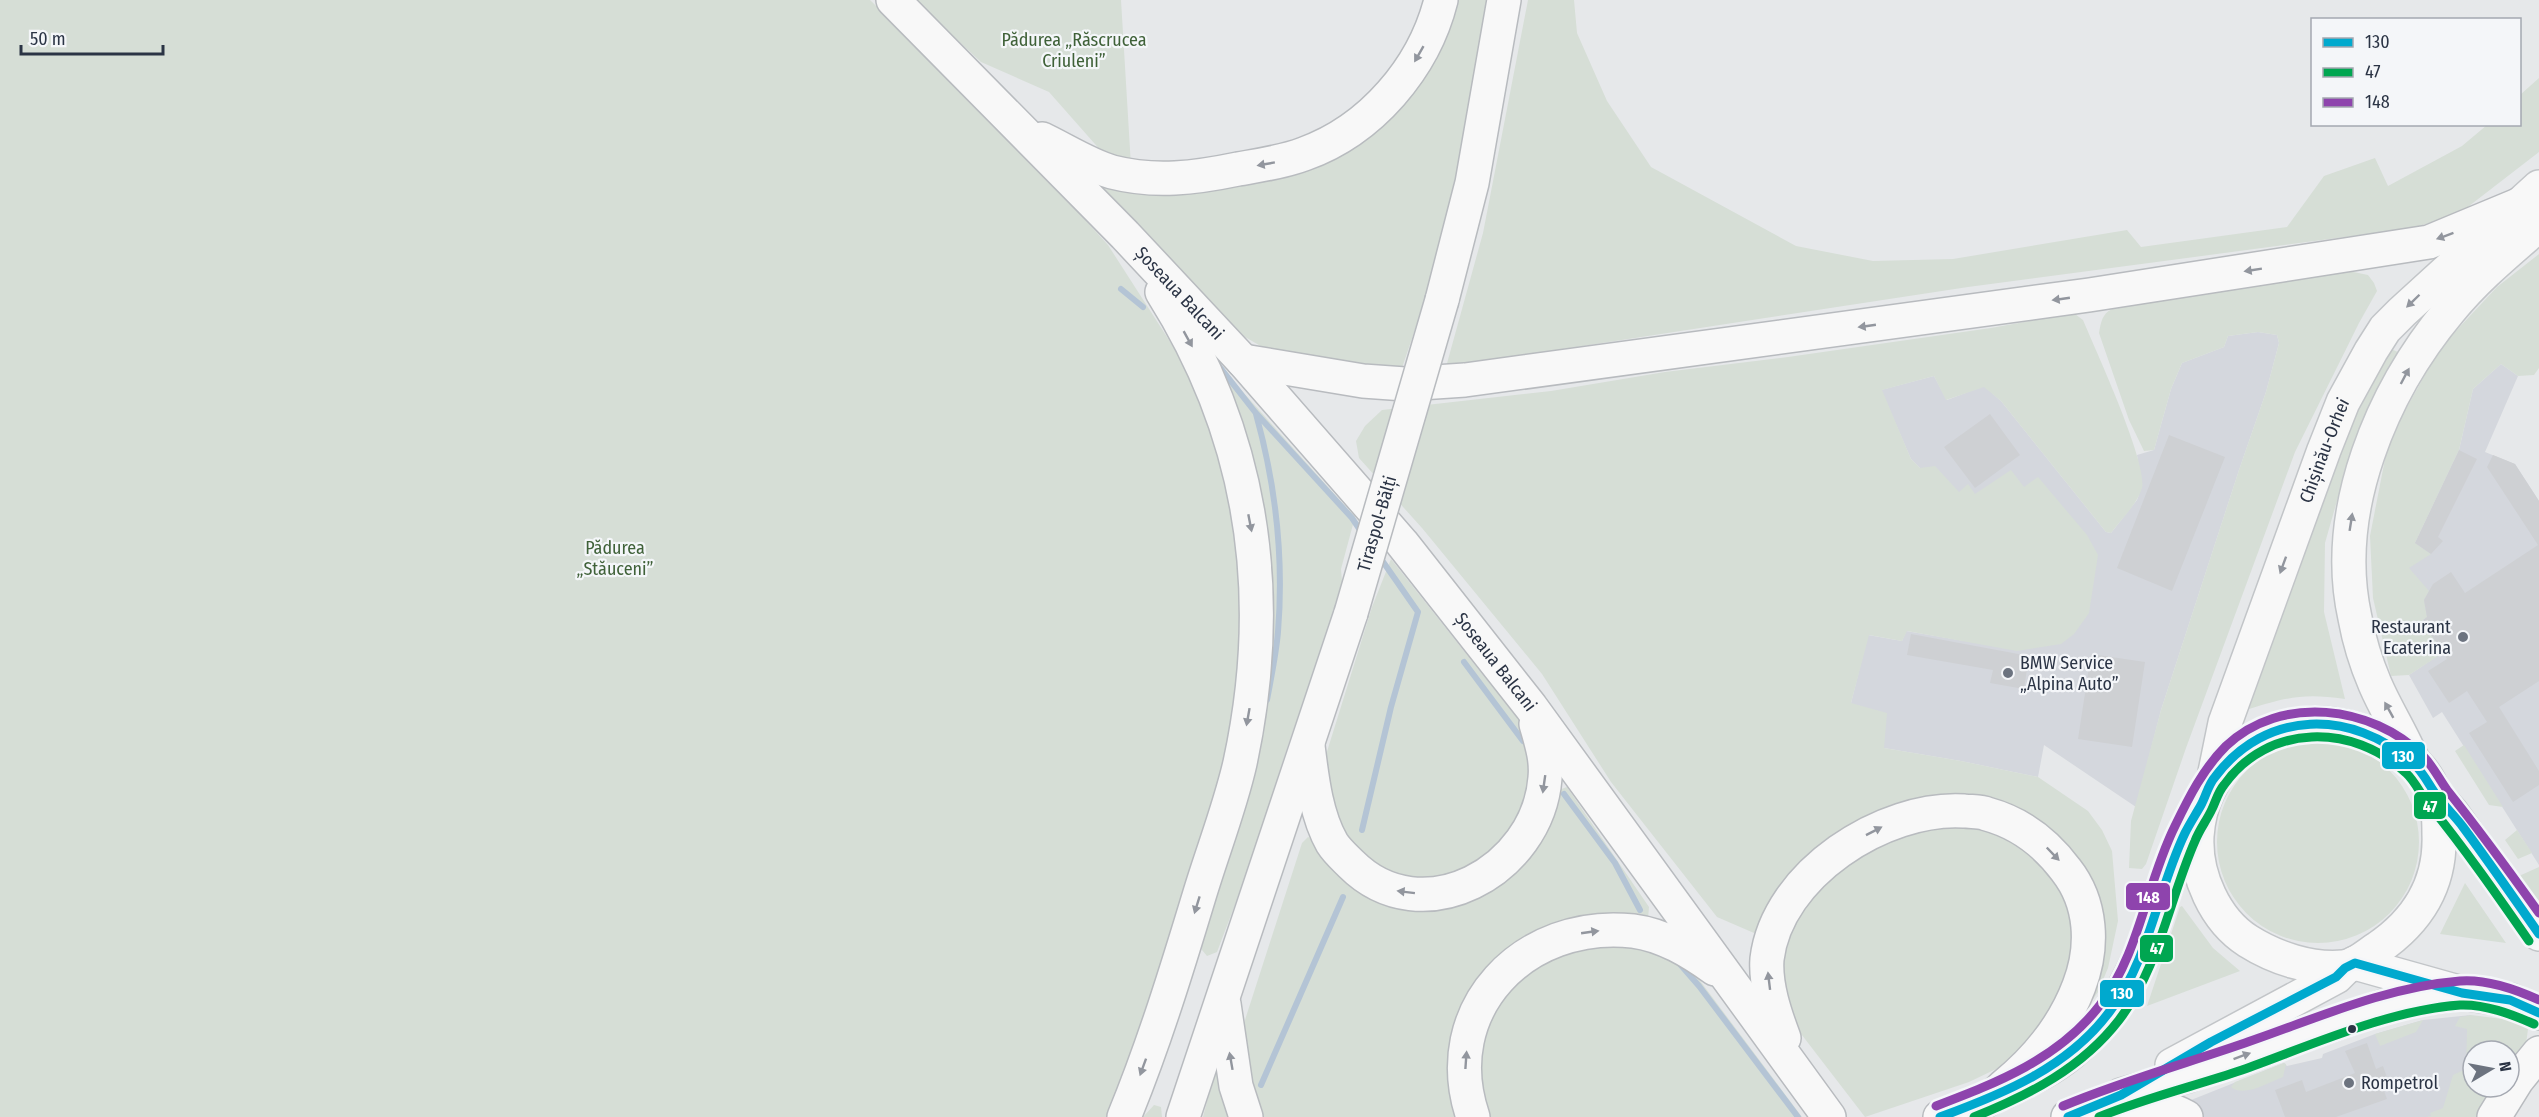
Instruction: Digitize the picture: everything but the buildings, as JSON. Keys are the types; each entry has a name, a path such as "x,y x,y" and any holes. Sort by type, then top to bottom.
{"main road":[{"path":"893,0 1125,235 1166,299 1202,364 1236,456 1251,529 1258,604 1256,660 1239,765 1162,1016 1124,1117"},
{"path":"1021,128 1110,171 1149,178 1191,179 1280,162 1337,139 1384,103 1404,79 1422,50 1437,17 1441,0"},
{"name":"Tiraspol-Bălți","path":"1183,1117 1351,614 1442,300 1472,183 1504,0"},
{"path":"1243,361 1363,381 1405,384 1465,380 2089,295 2429,242 2532,206"},
{"path":"2532,206 2478,279 2435,328 2410,367 2391,403 2372,443 2360,476 2350,532 2350,576 2355,618 2375,685 2403,735 2414,763 2539,934"},
{"name":"Chișinău-Orhei","path":"1940,1117 1988,1100 2057,1064 2076,1048 2109,1013 2133,975 2185,833 2208,790 2225,723 2343,402 2385,329 2402,312 2532,206"},
{"name":"Șoseaua Balcani","path":"1125,235 1243,361 1402,543 1531,707 1829,1117"},
{"path":"1308,741 1320,813 1325,829 1340,853 1371,881 1392,890 1405,894 1439,892 1464,886 1496,868 1512,853 1535,819 1543,792 1546,767 1531,707"},
{"path":"2414,763 2392,745 2373,735 2336,723 2296,725 2258,738 2242,750 2208,790 2197,837 2199,859 2209,894 2226,922 2237,934 2272,954 2296,962 2510,1000 2539,1012"},
{"path":"2121,1095 2211,1042 2345,969 2402,930 2427,898 2439,855 2439,817 2434,792"},
{"path":"1799,1076 1772,1000 1767,960 1777,924 1797,892 1833,856 1890,823 1918,814 1949,810 1985,813 2013,824 2028,833 2056,858 2077,885 2088,919 2088,939 2082,978 2063,1021 2031,1061 1988,1100"},
{"path":"1473,1117 1467,1094 1465,1063 1471,1028 1478,1009 1504,972 1522,956 1550,941 1594,930 1635,931 1654,936 1691,952 1732,981"},
{"path":"2319,1029 2345,969"},
{"path":"2078,1113 2121,1095 2187,1076 2403,1001 2462,993"},
{"path":"1223,994 1234,1074 1246,1117"},
{"path":"1162,1016 1209,1037"},
{"path":"2494,1117 2517,1080 2539,1053"},
{"path":"2078,1113 2140,1103 2163,1107 2186,1117"}],"shaded area":[{"path":"2258,332 2277,335 2279,343 2266,392 2161,710 2136,807 2044,745 2038,777 1884,748 1851,703 1868,635 1902,641 1906,631 1965,641 1920,468 1911,459 1881,390 1934,376 1947,400 1984,386 2001,401 2106,532 2111,533 2137,500 2142,486 2137,455 2154,450 2171,389 2182,363 2224,347 2228,336"},
{"path":"2501,364 2518,376 2485,452 2515,464 2539,501 2539,865 2442,712 2433,718 2409,675 2433,659 2406,571 2415,543 2459,450 2473,389"},
{"name":"Rompetrol","path":"2471,1015 2471,1039 2461,1039 2461,1099 2463,1099 2459,1117 2203,1117 2181,1104 2284,1063 2287,1066 2322,1058 2323,1054 2375,1034 2423,1020"}],"green space":[{"name":"Pădurea „Stăuceni”","path":"0,0 870,0 1004,131 1108,245 1185,365 1218,434 1250,619 1220,793 1109,1117 0,1117"},
{"name":"Pădurea „Răscrucea Criuleni”","path":"914,0 1121,0 1131,166 1102,152 1049,92 981,62"},
{"path":"1450,0 1490,0 1442,249 1402,368 1280,357 1245,337 1085,179 1160,189 1375,126"},
{"path":"1528,0 1574,0 1577,33 1607,101 1651,167 1796,246 1873,261 1953,259 2127,230 2141,247 2287,227 2324,176 2375,158 2388,186 2462,146 2486,126 2521,126 2521,94 2539,78 2539,152 2460,213 2413,228 1968,287 1446,367 1483,233"},
{"path":"2539,254 2539,368 2534,375 2518,376 2501,364 2473,389 2459,450 2415,543 2431,554 2409,568 2429,591 2424,600 2427,617 2422,621 2443,653 2409,675 2391,676 2373,598 2370,536 2386,454 2402,416 2440,348 2497,287"},
{"path":"2344,270 2368,275 2377,291 2295,452 2186,748 2146,864 2142,869 2129,868 2131,821 2161,710 2266,392 2279,343 2277,335 2258,332 2228,336 2224,347 2182,363 2171,389 2154,450 2144,451 2129,420 2099,333 2101,322 2106,313 2112,309"},
{"path":"2075,314 2083,320 2109,379 2142,475 2140,494 2111,533 2106,532 2001,401 1984,387 1946,400 1934,376 1882,390 1911,459 1920,468 1935,466 1959,492 1968,484 1975,494 2011,470 2024,487 2038,477 2087,535 2098,555 2089,613 2074,634 2061,644 2017,651 1907,631 1902,641 1869,635 1851,703 1887,713 1884,748 2038,777 2088,811 2102,830 2112,851 2118,921 2108,968 2098,992 2084,1012 2070,856 1927,801 1754,933 1717,917 1611,782 1542,674 1422,528 1359,458 1356,441 1365,426 1382,410 1551,391 1665,372 1991,328"},
{"path":"2389,348 2400,353 2350,455 2325,543 2324,612 2345,699 2318,696 2296,697 2249,709 2332,464 2380,358"},
{"path":"1216,358 1242,391 1355,517 1341,569 1342,581 1322,650 1288,745 1252,860 1217,952 1207,956 1202,950 1199,922 1267,658 1210,363"},
{"path":"1391,559 1529,733 1531,798 1504,846 1457,875 1400,880 1347,847 1323,788 1325,758 1372,607"},
{"path":"2318,741 2338,743 2366,753 2396,778 2411,803 2417,822 2419,842 2417,862 2407,890 2382,920 2357,935 2338,941 2318,943 2298,941 2270,931 2240,906 2225,881 2219,862 2217,842 2219,822 2229,794 2254,764 2279,749 2298,743"},
{"path":"2464,745 2503,807 2489,805 2455,751"},
{"path":"1567,787 1649,907 1648,919 1554,928 1451,1042 1448,1070 1457,1117 1261,1117 1243,1047 1244,1023 1302,843 1308,837 1439,902 1556,791"},
{"path":"1945,819 2009,835 2059,877 2078,931 2066,992 2017,1059 1969,1082 1865,1117 1785,1013 1778,996 1784,930 1849,855"},
{"path":"2517,830 2532,853 2518,859 2505,840"},
{"path":"2539,867 2539,906 2519,876"},
{"path":"2465,883 2506,943 2440,934"},
{"path":"2182,906 2213,948 2240,971 2147,1006 2180,907"},
{"path":"1586,944 1627,945 1649,951 1692,970 1802,1117 1486,1117 1477,1093 1481,1029 1524,972"},
{"path":"2471,1015 2518,1021 2528,1029 2526,1044 2521,1052 2521,1039 2467,1039 2467,1029 2455,1026 2460,1017"},
{"path":"2423,1020 2416,1032 2380,1046 2375,1034"},
{"path":"1217,1063 1237,1117 1203,1117"},
{"path":"2286,1064 2283,1077 2249,1090 2236,1090 2231,1087 2235,1082"},
{"path":"2461,1071 2461,1099 2493,1099 2482,1117 2427,1117 2431,1116 2430,1113 2443,1108 2453,1075"},
{"path":"1154,1105 1161,1107 1162,1117 1143,1117"}],"waterway":[{"path":"1121,289 1143,307"},
{"path":"1215,361 1255,412 1352,518 1362,533"},
{"path":"1256,414 1269,468 1279,549 1278,632 1267,700"},
{"path":"1362,830 1391,707 1418,612 1379,556"},
{"path":"1464,662 1523,741"},
{"path":"1564,794 1615,863 1640,910"},
{"path":"1261,1085 1343,897"},
{"path":"1679,963 1798,1117"}],"transit line":[{"name":"148","path":"1936,1106 2025,1067 2046,1055 2084,1024 2114,985 2125,963 2165,848 2197,784 2226,746 2248,729 2273,718 2299,713 2326,712 2353,717 2378,726 2402,739 2430,764 2539,913"},
{"name":"130","path":"1940,1117 1987,1099 2033,1076 2055,1063 2094,1031 2124,991 2135,969 2175,855 2213,780 2236,755 2259,739 2284,728 2310,724 2337,726 2364,733 2389,745 2413,763 2473,840 2539,934"},
{"name":"47","path":"1974,1117 2015,1099 2071,1066 2104,1037 2119,1020 2133,1000 2154,956 2186,863 2220,791 2242,765 2264,750 2287,741 2312,737 2337,738 2361,745 2385,757 2406,773 2529,941"},
{"name":"130","path":"2068,1117 2121,1095 2211,1042 2336,977 2345,968 2355,963 2462,993 2510,1000 2539,1013"},
{"name":"148","path":"2063,1106 2351,1005 2405,990 2432,984 2470,981 2500,986 2539,1000"},
{"name":"47","path":"2099,1117 2242,1070 2377,1021 2433,1008 2460,1005 2479,1006 2498,1010 2534,1024"}],"place":[{"name":"Restaurant Ecaterina","path":"2463,637"},
{"name":"BMW Service „Alpina Auto”","path":"2008,673"},
{"name":"Rompetrol","path":"2349,1083"}]}
